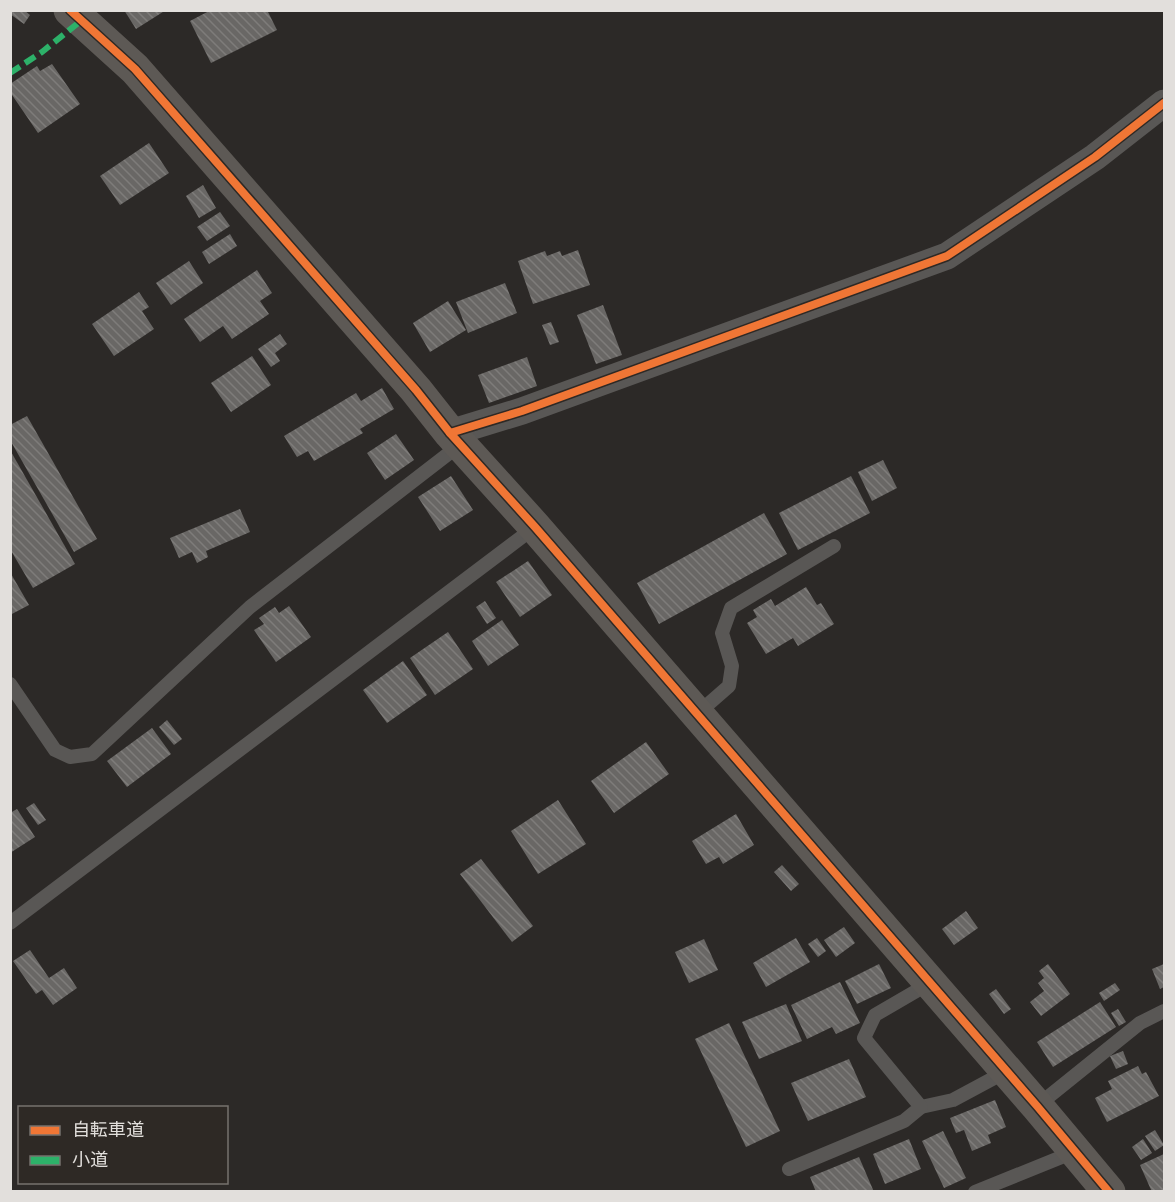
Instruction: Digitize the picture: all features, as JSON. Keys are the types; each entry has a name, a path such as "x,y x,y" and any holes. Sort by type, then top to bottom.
{"street":[{"path":"70,10 135,69 182,122 1109,1191"},
{"path":"455,438 522,411 947,256 1095,157 1164,103"}],"lane":[{"path":"10,684 55,750 70,757 92,754 250,607 455,438"},
{"path":"10,923 535,527"},
{"path":"697,714 729,686 732,666 722,633 731,608 834,546"},
{"path":"921,1107 864,1038 875,1015 930,983"},
{"path":"1037,1106 1140,1023 1164,1011"},
{"path":"789,1169 904,1121 921,1107 953,1100 1007,1071"},
{"path":"975,1191 1075,1151"}],"building":[{"path":"10,10 24,10 30,15 24,24 10,14"},
{"path":"124,10 166,10 136,29"},
{"path":"211,10 267,10 277,30 211,63 190,21"},
{"path":"52,64 80,104 38,133 10,92 10,84 37,66 40,71"},
{"path":"149,143 169,173 120,205 100,176"},
{"path":"203,185 216,208 199,218 186,196"},
{"path":"220,212 230,226 207,241 197,227"},
{"path":"230,234 237,246 209,264 202,252"},
{"path":"578,250 590,285 533,304 518,261 545,251 547,256 560,251 562,256"},
{"path":"189,261 203,283 171,305 156,283"},
{"path":"257,270 272,293 260,301 269,314 232,339 223,326 200,342 184,319"},
{"path":"505,283 517,313 468,333 456,302"},
{"path":"139,292 149,307 142,311 154,329 114,356 92,324"},
{"path":"448,301 466,330 430,352 413,323"},
{"path":"603,305 622,355 596,364 577,315"},
{"path":"551,322 559,342 550,345 542,325"},
{"path":"280,334 287,344 275,353 280,361 271,367 258,349"},
{"path":"252,356 271,385 231,412 211,383"},
{"path":"527,357 537,386 489,403 478,375"},
{"path":"382,388 394,409 360,429 363,433 314,461 308,451 297,457 284,436 356,393 361,401"},
{"path":"27,416 97,539 74,552 10,440 10,425"},
{"path":"396,434 414,460 385,480 367,453"},
{"path":"10,450 75,564 33,588 10,549"},
{"path":"883,460 897,488 872,501 858,472"},
{"path":"451,476 473,510 440,531 418,497"},
{"path":"851,476 870,513 798,550 779,513"},
{"path":"240,509 250,532 206,551 208,557 197,563 192,552 179,558 170,538"},
{"path":"764,513 787,554 659,624 637,583"},
{"path":"528,561 552,595 520,617 496,582"},
{"path":"10,572 29,605 10,615"},
{"path":"806,587 817,605 821,603 834,624 798,646 793,638 766,654 747,623 757,617 753,610 771,599 775,606"},
{"path":"485,601 496,618 487,624 476,607"},
{"path":"289,606 311,637 276,662 254,630 264,624 259,618 275,607 279,613"},
{"path":"502,620 519,645 488,666 472,641"},
{"path":"448,632 473,669 435,695 410,658"},
{"path":"403,661 427,695 387,723 363,690"},
{"path":"167,720 182,739 174,745 159,727"},
{"path":"152,728 171,754 127,787 107,761"},
{"path":"646,742 669,774 614,813 591,781"},
{"path":"558,800 586,844 538,874 511,831"},
{"path":"34,803 46,820 38,825 26,808"},
{"path":"17,809 35,837 10,853 10,813"},
{"path":"736,814 754,845 723,864 719,857 706,864 692,841"},
{"path":"481,859 533,926 512,942 460,874"},
{"path":"782,865 799,884 791,891 774,872"},
{"path":"966,911 978,928 954,945 942,929"},
{"path":"844,927 855,943 836,957 824,940"},
{"path":"796,938 810,962 766,987 753,963"},
{"path":"817,938 826,951 818,957 808,944"},
{"path":"704,939 718,970 689,983 675,952"},
{"path":"30,950 49,978 64,968 77,988 53,1005 42,990 36,994 13,961"},
{"path":"879,964 891,988 857,1004 845,981"},
{"path":"1048,964 1070,994 1041,1016 1030,1002 1044,991 1038,983 1044,978 1039,971"},
{"path":"1164,964 1164,987 1160,989 1152,969"},
{"path":"840,982 860,1023 836,1034 832,1027 807,1039 791,1005"},
{"path":"1115,983 1120,990 1104,1001 1099,993"},
{"path":"996,989 1011,1009 1004,1014 989,994"},
{"path":"1100,1002 1116,1027 1053,1067 1037,1042"},
{"path":"786,1004 802,1041 759,1059 742,1022"},
{"path":"1118,1009 1126,1022 1119,1026 1111,1013"},
{"path":"729,1023 780,1131 746,1147 695,1039"},
{"path":"1123,1051 1128,1064 1116,1069 1110,1056"},
{"path":"849,1059 866,1097 808,1121 791,1083"},
{"path":"1138,1066 1142,1074 1146,1072 1159,1096 1107,1122 1095,1098 1112,1089 1108,1081"},
{"path":"995,1100 1006,1127 988,1135 991,1143 972,1151 964,1130 956,1133 950,1118"},
{"path":"1155,1130 1164,1145 1155,1151 1145,1136"},
{"path":"943,1131 966,1178 944,1188 922,1141"},
{"path":"909,1139 921,1169 885,1184 873,1154"},
{"path":"1143,1139 1152,1153 1141,1160 1132,1147"},
{"path":"1164,1154 1164,1192 1152,1192 1140,1165"},
{"path":"859,1157 874,1192 816,1192 810,1177"}],"marked path":[{"path":"10,73 42,52 82,20"}],"cycle path":[{"path":"70,10 135,69 416,390 450,433 535,527 1109,1192"},
{"path":"450,433 522,411 947,256 1095,157 1164,103"}]}
